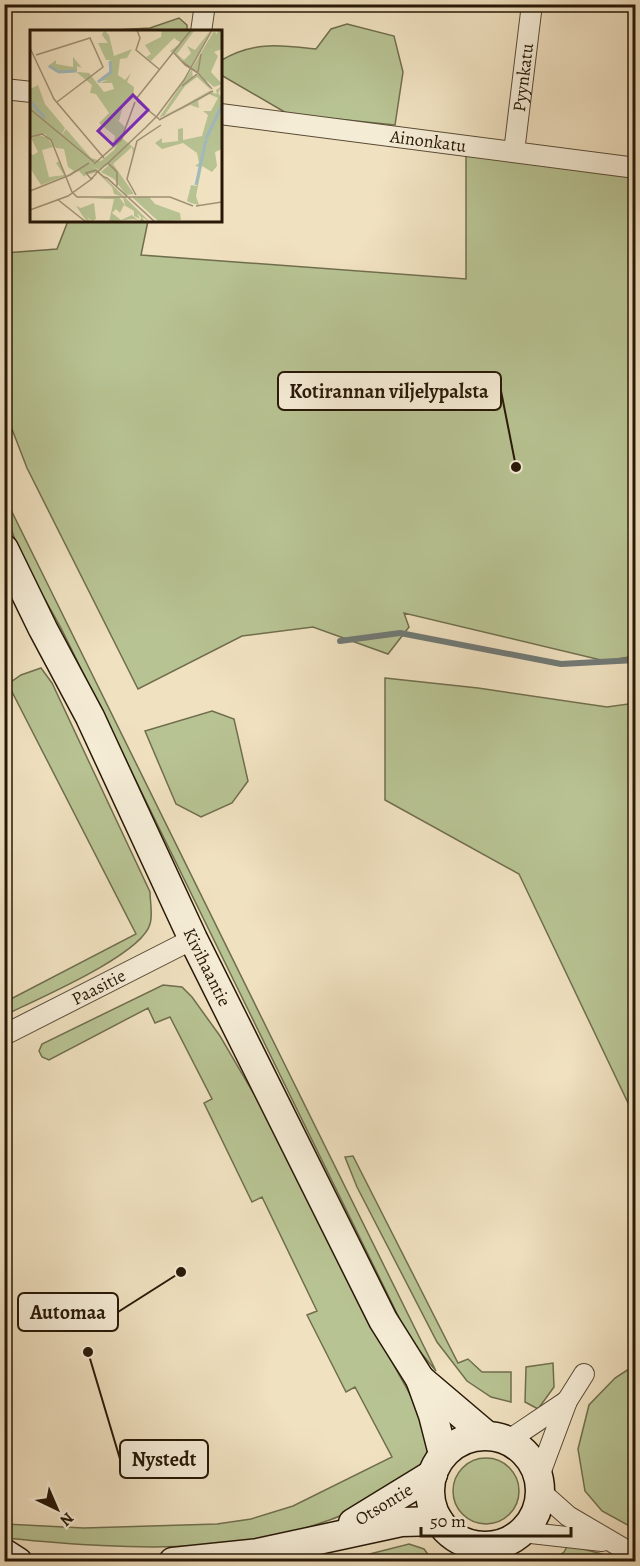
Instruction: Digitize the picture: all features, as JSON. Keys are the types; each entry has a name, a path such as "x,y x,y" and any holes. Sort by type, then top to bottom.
{"main road":[{"name":"Kivihaantie","path":"4,549 90,717 193,939 382,1320 420,1379 433,1415 438,1464"},
{"name":"Kivihaantie","path":"420,1379 497,1438"},
{"path":"470,1437 497,1438 522,1449 533,1461 540,1484 536,1514 510,1545 473,1545 455,1540 432,1506 430,1490 438,1464 470,1437"},
{"name":"Otsontie","path":"335,1534 438,1464"},
{"name":"Otsontie","path":"173,1562 258,1552 335,1534 401,1522 455,1540"},
{"path":"4,1553 18,1562"}],"street":[{"path":"201,30 205,4"},
{"name":"Pyynkatu","path":"514,152 532,4"},
{"path":"4,89 30,92"},
{"name":"Ainonkatu","path":"222,114 636,168"},
{"name":"Paasitie","path":"4,1035 193,939"},
{"path":"584,1374 567,1401 540,1484 568,1516 608,1542 636,1556"},
{"path":"497,1438 567,1401"},
{"path":"510,1545 608,1542"}],"green space":[{"path":"179,18 187,25 187,30 115,30 150,28"},
{"path":"347,24 394,36 403,72 395,125 288,114 222,76 222,60 232,55 244,50 267,46 316,49 331,29"},
{"path":"466,154 635,175 635,656 605,661 404,613 409,627 388,654 313,627 242,636 138,689 27,468 5,411 5,253 57,249 68,222 148,222 141,255 466,279"},
{"path":"4,492 436,1371 409,1338 63,632 26,564 11,528"},
{"path":"41,668 52,683 150,892 151,920 143,936 109,962 86,976 5,1015 5,1002 136,934 8,684 21,675"},
{"path":"385,678 478,688 607,707 635,703 635,1181 629,1105 519,874 385,800"},
{"path":"212,711 234,719 248,781 232,803 201,817 176,804 145,731"},
{"path":"163,985 182,987 192,997 220,1036 286,1149 355,1295 428,1427 428,1450 420,1467 413,1474 386,1493 343,1515 297,1530 250,1540 201,1546 151,1547 102,1546 5,1538 5,1524 84,1528 217,1524 251,1519 293,1506 392,1457 355,1387 346,1392 307,1315 317,1311 262,1197 252,1202 204,1103 212,1099 170,1017 155,1023 148,1008 49,1060 42,1057 39,1051 42,1044"},
{"path":"353,1156 458,1363 468,1359 482,1372 511,1372 511,1402 491,1397 467,1381 437,1342 357,1187 345,1157"},
{"path":"553,1363 554,1387 538,1409 525,1402 526,1367"},
{"path":"635,1365 635,1529 602,1511 585,1491 578,1449 589,1405 615,1378"},
{"path":"480,1458 492,1458 504,1463 514,1473 519,1491 517,1504 504,1519 492,1524 480,1524 468,1519 458,1509 453,1497 453,1485 458,1473 468,1463"},
{"path":"409,1544 424,1549 433,1561 342,1561"},
{"path":"568,1545 602,1554 615,1561 550,1562 564,1552"}],"waterway":[{"path":"340,641 400,633 561,664 636,660"}],"place":[{"name":"Kotirannan viljelypalsta","path":"516,467"},
{"name":"Automaa","path":"181,1272"},
{"name":"Nystedt","path":"88,1352"}]}
